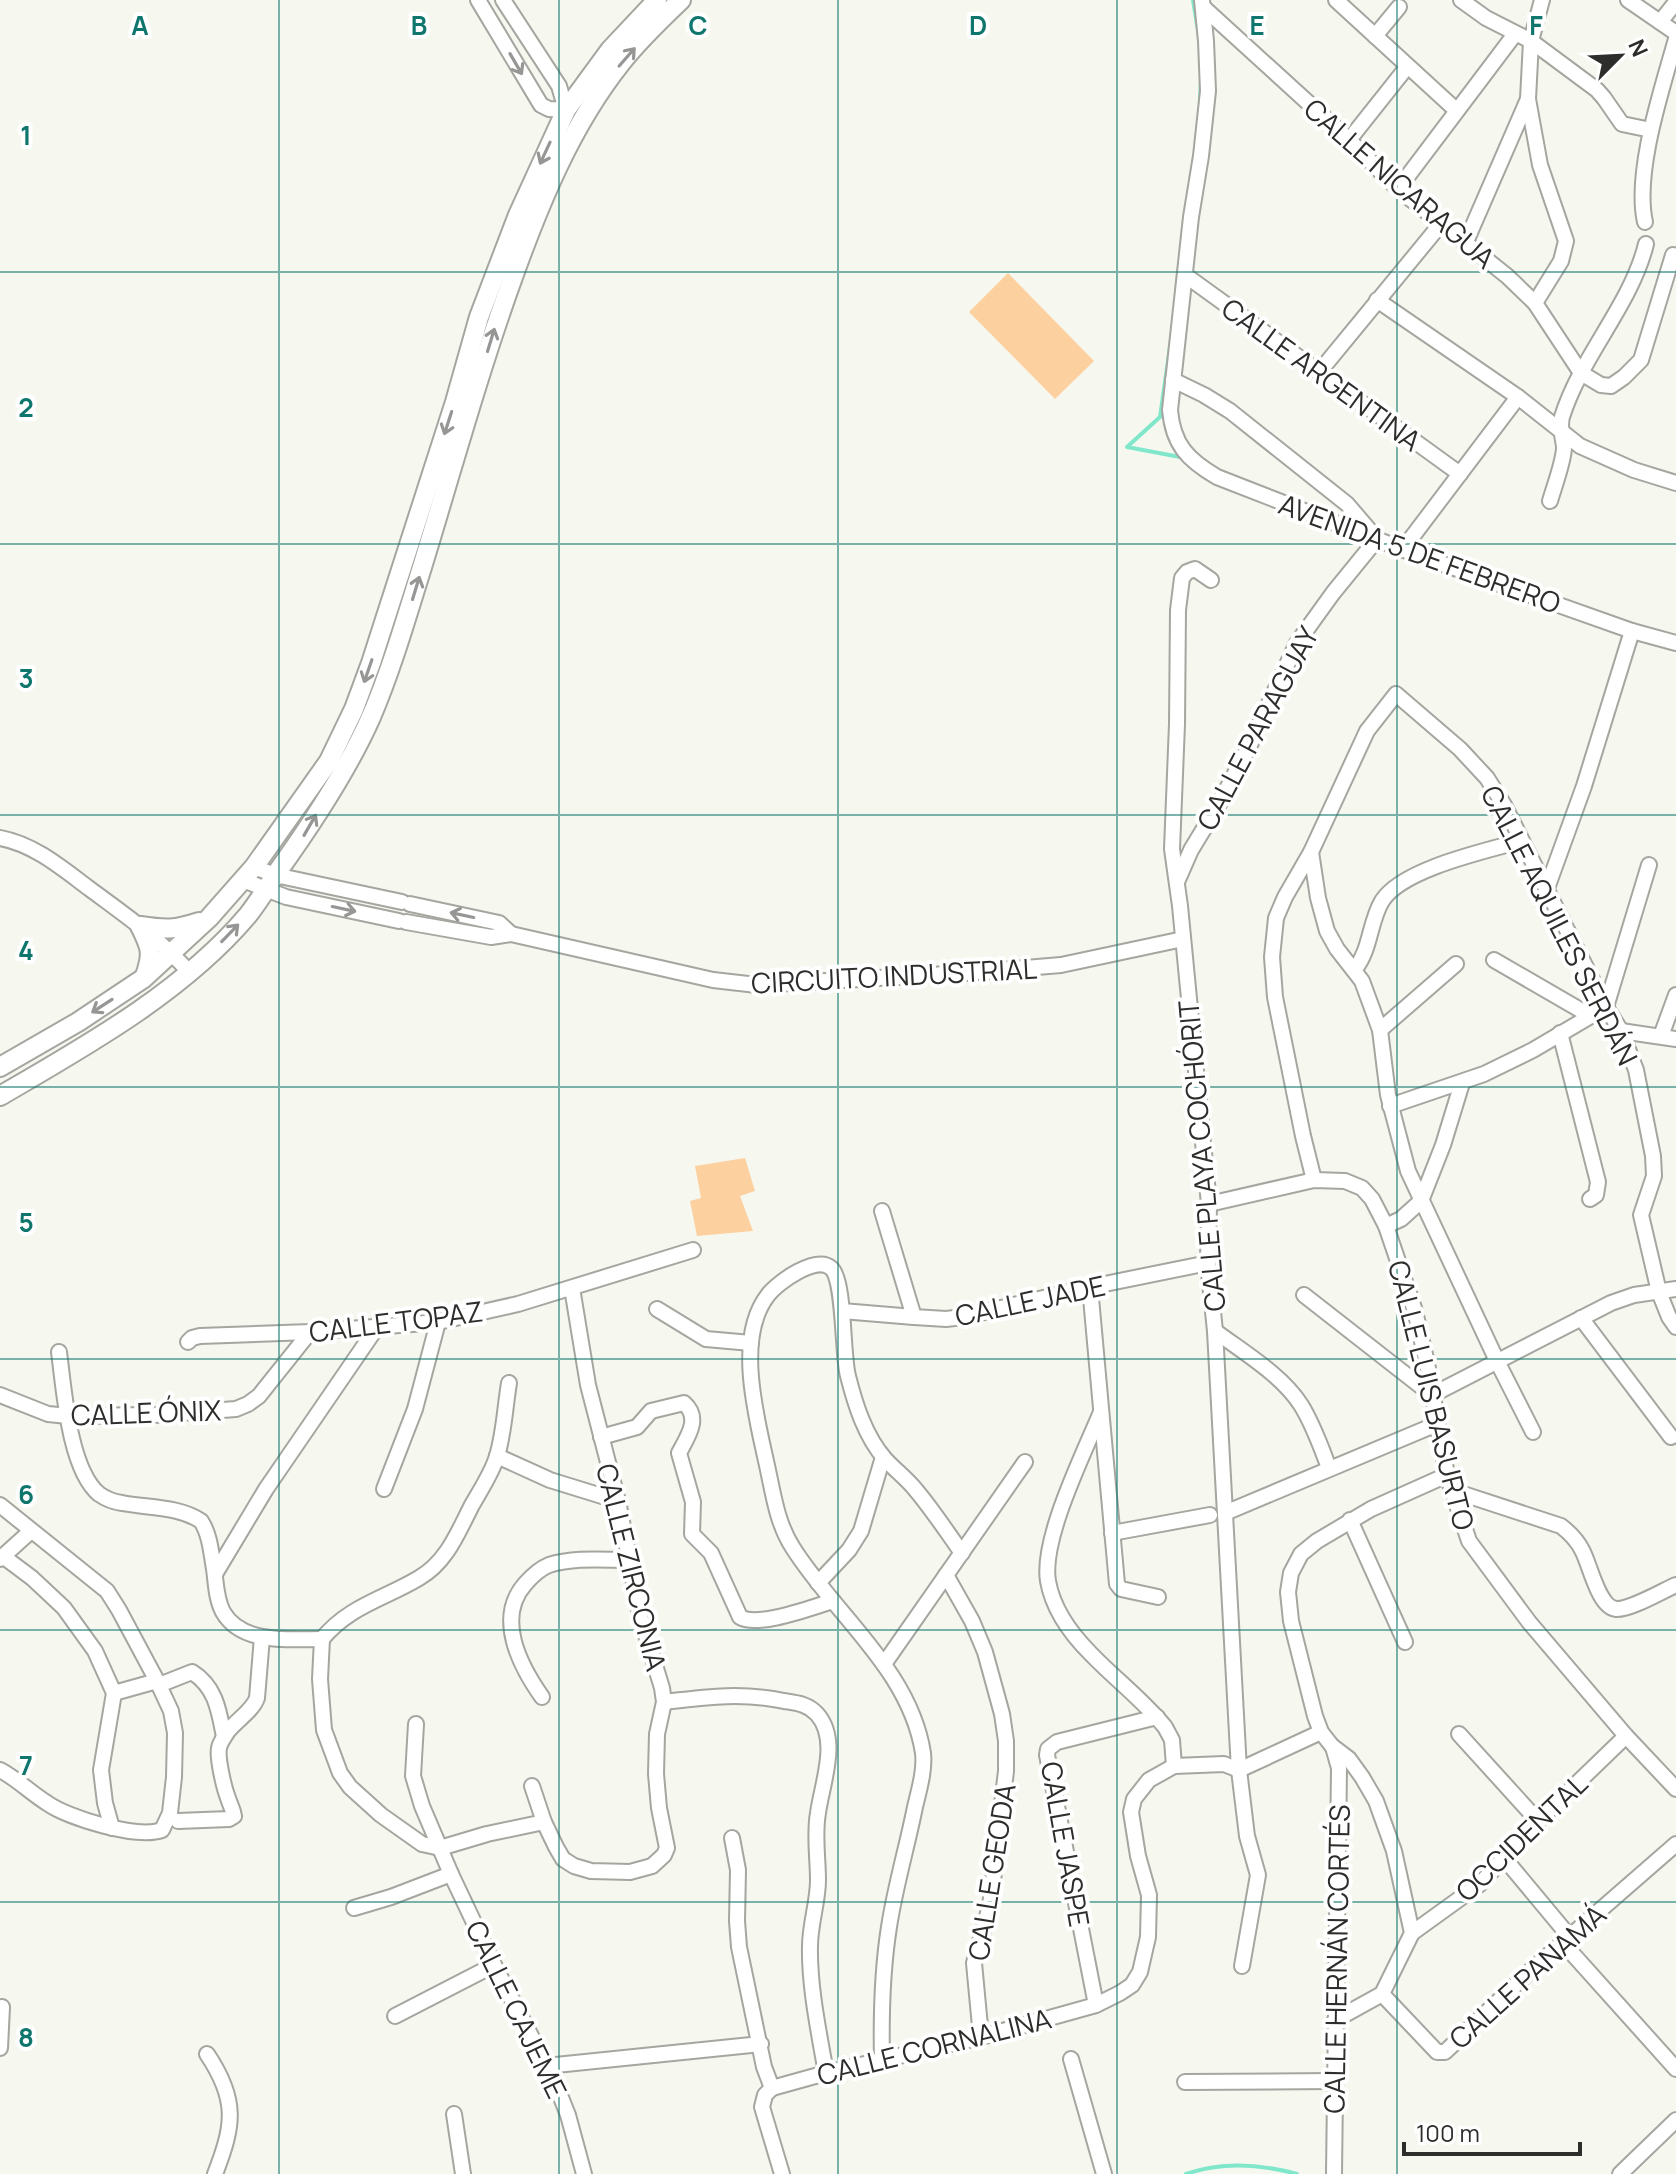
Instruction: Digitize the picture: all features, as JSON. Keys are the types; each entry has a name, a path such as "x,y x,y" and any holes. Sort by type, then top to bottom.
{"main road":[{"path":"0,1067 78,1022 144,978 209,918 248,874 329,761 354,709 389,608 479,317 518,215 566,110 610,50 657,0"},
{"path":"0,1096 150,1002 213,952 247,916 303,837 371,718 406,620 493,332 532,223 566,148 596,99 622,61 681,0"},
{"path":"566,110 596,99"},
{"path":"566,110 566,148"},
{"path":"140,926 180,929 209,918"},
{"path":"140,926 151,947 144,978"}],"street":[{"path":"478,0 538,101 549,109 566,110 559,86 503,0"},
{"path":"1336,0 1456,110"},
{"path":"1461,0 1486,18 1531,41 1597,90 1622,124 1651,130"},
{"path":"1535,303 1561,261 1566,241 1540,165 1528,99 1531,41 1542,0"},
{"path":"1628,0 1676,36 1651,130 1642,193 1645,222"},
{"path":"1660,22 1676,2"},
{"path":"1202,3 1208,91 1173,380 1230,411 1347,504 1377,539"},
{"name":"CALLE NICARAGUA","path":"1202,3 1398,189 1507,276 1535,303 1581,373"},
{"path":"1375,36 1399,7"},
{"path":"1398,189 1515,34"},
{"path":"1349,140 1407,67"},
{"path":"1465,244 1528,99"},
{"path":"1320,371 1440,225"},
{"path":"1550,501 1564,449 1560,431 1562,418 1581,373 1626,291 1646,244"},
{"path":"1581,373 1601,385 1611,386 1634,369 1641,360 1673,255"},
{"name":"CALLE ARGENTINA","path":"1185,275 1460,474"},
{"path":"1377,300 1518,397 1580,446 1634,470 1676,483"},
{"name":"AVENIDA 5 DE FEBRERO","path":"1173,380 1170,410 1178,441 1190,458 1217,477 1403,549 1632,631 1676,643"},
{"path":"1403,549 1518,397"},
{"name":"CALLE PARAGUAY","path":"1176,884 1191,850 1249,747 1297,643 1377,539"},
{"name":"CALLE PLAYA COCHÓRIT","path":"1211,580 1195,569 1182,578 1178,610 1172,849 1209,1204 1208,1263 1215,1331 1217,1514 1239,1770 1247,1836 1258,1875 1242,1966"},
{"path":"1546,891 1584,786 1632,631"},
{"name":"CALLE AQUILES SERDÁN","path":"1311,852 1367,731 1396,694 1460,749 1487,778 1621,1031 1636,1070 1654,1176 1641,1215 1659,1292 1676,1327"},
{"path":"0,838 23,843 40,853 140,926 189,972"},
{"path":"1355,969 1364,956 1381,903 1390,891 1422,872 1521,841"},
{"path":"1311,852 1327,931 1337,949 1355,969 1369,996 1380,1030 1390,1106 1402,1154 1421,1201 1533,1432"},
{"path":"1311,852 1276,918 1272,957 1275,997 1314,1180"},
{"path":"1390,1106 1462,1083 1506,1064 1606,1007 1649,865"},
{"name":"CIRCUITO INDUSTRIAL","path":"248,874 271,882 406,903 499,923 511,934"},
{"name":"CIRCUITO INDUSTRIAL","path":"271,882 286,897 491,937 511,934 713,980 757,985 1061,965 1183,939"},
{"path":"1494,960 1589,1015"},
{"path":"1380,1030 1456,964"},
{"path":"1621,1031 1668,1037 1676,995"},
{"path":"1560,1033 1598,1182 1596,1195 1590,1199"},
{"path":"1386,1226 1421,1201 1443,1145 1462,1083"},
{"name":"CALLE LUIS BASURTO","path":"1209,1204 1314,1180 1345,1181 1362,1188 1372,1199 1386,1226 1415,1311 1449,1483 1469,1541 1529,1622 1626,1736 1676,1789"},
{"name":"CALLE JADE","path":"882,1211 914,1317 963,1317 1208,1263"},
{"name":"CALLE TOPAZ","path":"188,1342 200,1336 310,1332 438,1322 518,1304 693,1250"},
{"path":"882,2061 881,2003 889,1926 921,1783 923,1756 916,1725 884,1664 818,1583 792,1547 779,1522 752,1398 751,1343 758,1314 777,1285 818,1264 835,1272 842,1311 846,1370 854,1400 867,1429 883,1457 912,1486 962,1553"},
{"path":"1090,1287 1118,1587 1158,1597"},
{"name":"CALLE ZIRCONIA","path":"544,1822 563,1859 591,1871 630,1872 642,1869 660,1860 667,1848 656,1774 657,1734 664,1702 662,1688 641,1619 618,1501 588,1385 572,1288"},
{"path":"1304,1295 1432,1395 1622,1298 1676,1289"},
{"path":"657,1309 706,1339 751,1343"},
{"path":"842,1311 914,1317"},
{"path":"1581,1318 1671,1437"},
{"path":"384,1489 415,1409 438,1322"},
{"path":"215,1574 266,1489 377,1327"},
{"path":"1215,1331 1292,1392 1308,1416 1329,1468"},
{"name":"CALLE ÓNIX","path":"0,1395 48,1414 68,1416 154,1415 236,1409 259,1396 310,1332"},
{"path":"59,1352 68,1416 79,1459 99,1494 123,1503 179,1511 201,1521 207,1534 224,1613 245,1632 262,1637 322,1639"},
{"path":"509,1383 497,1456 457,1536 439,1562 419,1578 333,1625 322,1639 320,1679 324,1730 340,1773 350,1787 381,1815 422,1844 440,1848 544,1822 532,1786"},
{"path":"601,1437 637,1427 651,1411 684,1403 693,1418 693,1426 679,1453 693,1502 692,1534 711,1553 740,1617 744,1621 778,1616 833,1601"},
{"path":"1101,1412 1057,1521 1049,1552 1048,1579 1055,1605 1068,1628 1090,1654 1165,1727 1172,1740 1174,1766 1224,1764 1239,1770 1321,1732"},
{"path":"1112,1533 1217,1514 1437,1424"},
{"path":"497,1456 550,1480 618,1501"},
{"path":"818,1583 849,1550 861,1531 883,1457"},
{"path":"884,1664 1025,1462"},
{"path":"1335,2020 1382,1994 1412,1933 1394,1851 1376,1801 1349,1759 1332,1746 1321,1732 1291,1621 1288,1592 1291,1573 1301,1554 1350,1520 1390,1499 1449,1483 1561,1526 1572,1534 1607,1605 1616,1609 1627,1607 1676,1585"},
{"path":"0,1505 107,1591 119,1610 171,1711 175,1733 170,1813 162,1830 152,1834 112,1828 72,1816 49,1805 0,1770"},
{"path":"1350,1520 1405,1642"},
{"path":"31,1531 2,1558 32,1578 64,1608 95,1651 114,1693 101,1770 112,1828"},
{"path":"542,1697 524,1671 518,1655 512,1619 515,1599 531,1578 547,1566 569,1561 629,1560"},
{"name":"CALLE GEODA","path":"946,1575 972,1621 985,1652 1006,1741 1006,1771 990,1906 974,1963 981,2037"},
{"path":"178,1821 229,1819 234,1816 218,1750 241,1716 255,1705 262,1637"},
{"path":"114,1693 192,1672 203,1679 213,1693 224,1737"},
{"path":"664,1702 737,1694 761,1696 806,1705 826,1727 828,1756 817,1818 818,1885 809,1948 826,2073"},
{"name":"CALLE JASPE","path":"1096,2005 1048,1749 1057,1742 1157,1717"},
{"name":"CALLE CAJEME","path":"416,1724 413,1776 422,1806 451,1874 568,2115 584,2174"},
{"path":"1459,1734 1538,1821"},
{"name":"OCCIDENTAL","path":"1412,1933 1480,1884 1538,1821 1626,1736"},
{"name":"CALLE HERNÁN CORTÉS","path":"1332,1746 1339,1768 1334,2174"},
{"name":"CALLE CORNALINA","path":"772,2088 981,2037 1096,2005 1132,1985 1140,1972 1148,1937 1149,1895 1138,1856 1131,1812 1140,1789 1149,1780 1174,1766"},
{"path":"732,1838 738,1870 739,1947 764,2067 772,2088 765,2095 762,2107 782,2174"},
{"name":"CALLE PANAMÁ","path":"1382,1994 1437,2052 1445,2052 1566,1939 1676,1844"},
{"path":"1504,1858 1566,1939 1676,2069"},
{"path":"354,1908 451,1874"},
{"path":"395,2016 494,1965"},
{"path":"0,2048 2,2007"},
{"path":"546,2066 761,2044"},
{"path":"207,2054 218,2071 230,2114 230,2132 215,2174"},
{"path":"1071,2059 1104,2174"},
{"path":"1185,2082 1334,2081"},
{"path":"454,2114 463,2174"},
{"path":"1620,2174 1676,2120"}],"shaded area":[{"path":"1008,273 1094,361 1055,399 969,312"},
{"path":"745,1158 755,1191 740,1196 753,1231 697,1236 690,1201 701,1198 695,1166"}],"waterway":[{"path":"1193,0 1199,37"},
{"path":"1200,101 1201,78"},
{"path":"1171,340 1160,417 1127,447 1183,459"},
{"path":"1428,566 1450,574"},
{"path":"1186,2174 1213,2167 1241,2165 1297,2174"}]}
